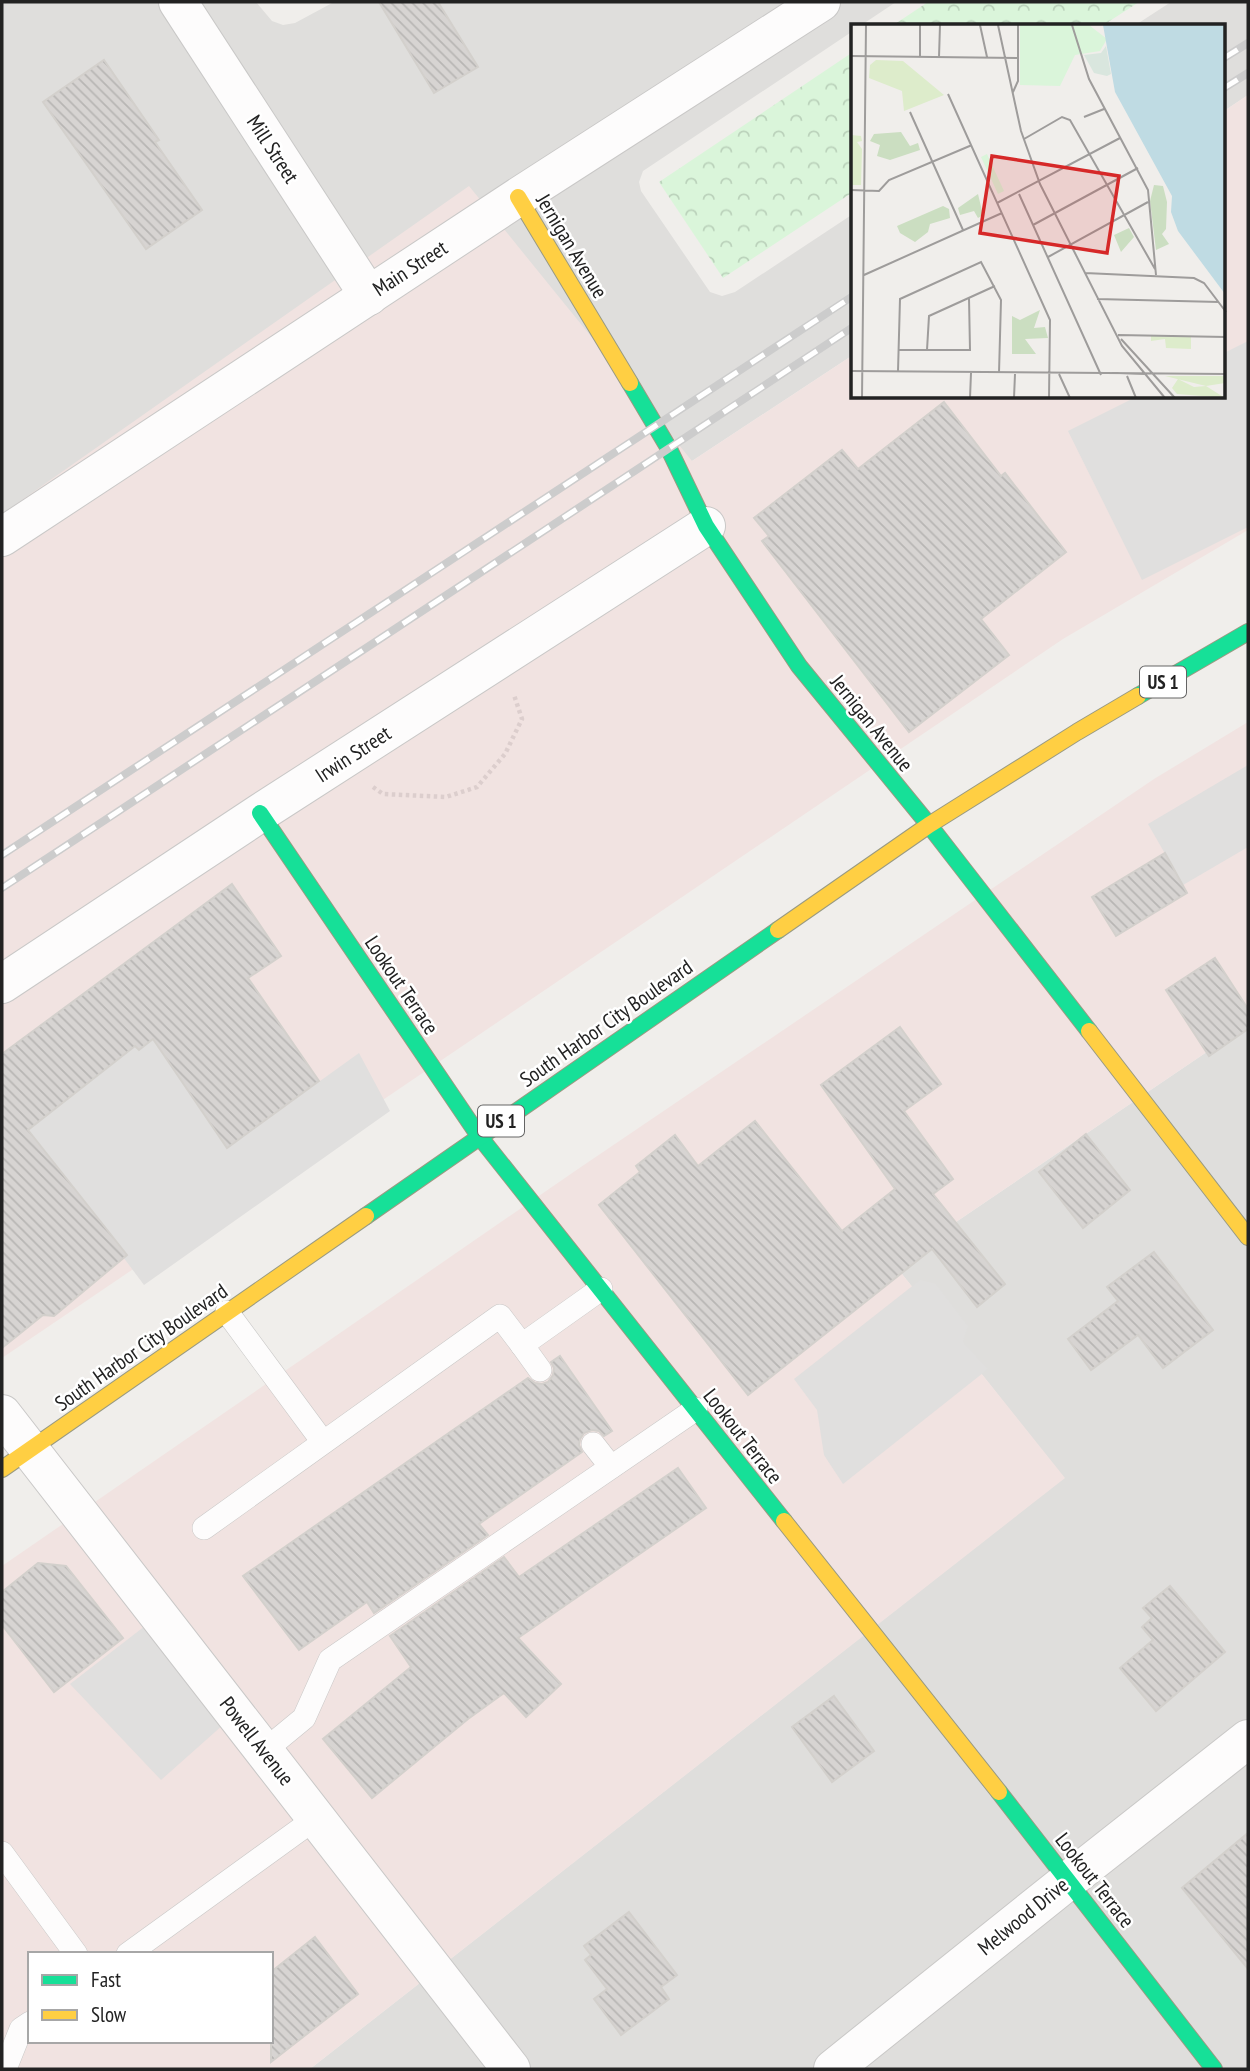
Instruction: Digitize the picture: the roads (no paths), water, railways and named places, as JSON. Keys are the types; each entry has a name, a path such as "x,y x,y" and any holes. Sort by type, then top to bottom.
{"street":[{"name":"Mill Street","path":"178,2 369,296"},
{"name":"Main Street","path":"2,537 821,2"},
{"name":"Jernigan Avenue","path":"519,197 668,447 706,526 799,666 929,825 1248,1237"},
{"name":"Irwin Street","path":"2,984 260,813 706,526"},
{"name":"South Harbor City Boulevard","path":"16,1459 929,825 1077,732 1248,632"},
{"name":"Lookout Terrace","path":"260,813 479,1136 1069,1880 1214,2069"},
{"name":"Powell Avenue","path":"2,1413 16,1459 264,1751 511,2069"},
{"name":"Melwood Drive","path":"833,2069 1248,1739"}],"lane":[{"path":"522,1345 601,1289"},
{"path":"227,1312 323,1442"},
{"path":"204,1528 500,1316 540,1370"},
{"path":"264,1751 304,1718 330,1660 696,1409"},
{"path":"593,1444 611,1467"},
{"path":"131,1952 316,1818"},
{"path":"2,1853 75,1952"},
{"path":"5,2069 21,2029 28,2024"}],"railway":[{"path":"1226,57 1248,43"},
{"path":"1226,87 1248,73"},
{"path":"2,855 851,297"},
{"path":"2,888 851,328"}]}
